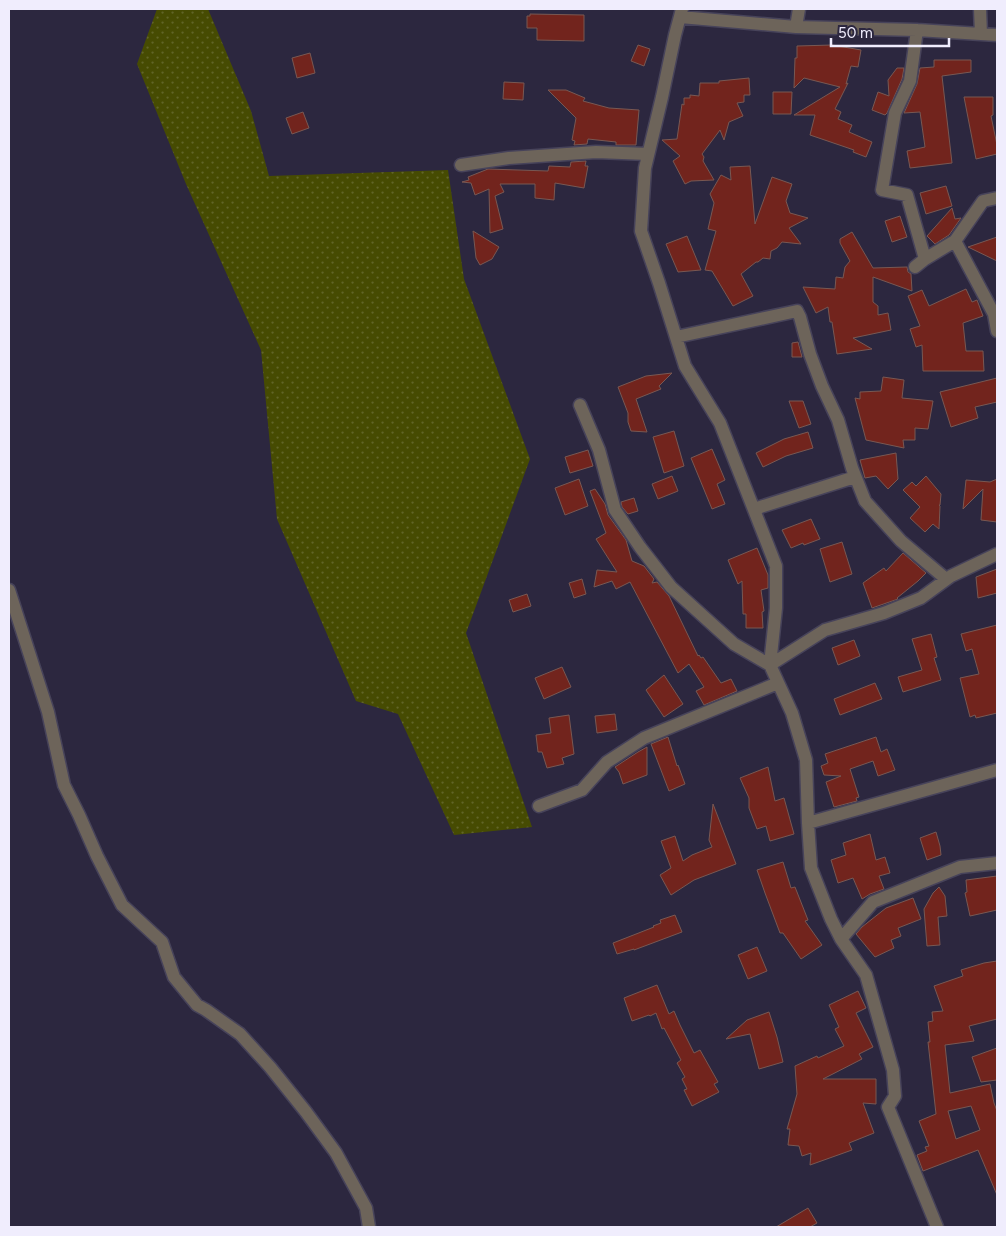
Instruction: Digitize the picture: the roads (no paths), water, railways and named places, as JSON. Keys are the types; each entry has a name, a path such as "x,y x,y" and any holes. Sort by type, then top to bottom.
{"street":[{"path":"796,27 799,9"},
{"path":"980,9 981,34"},
{"path":"937,1227 888,1107 894,1096 893,1070 866,975 841,939 811,868 806,760 792,713 770,665 776,608 776,566 720,423 685,366 641,231 645,168 681,13 796,27 917,30 997,35"},
{"path":"917,30 910,81 895,113 882,190 907,195 920,263 955,241 983,201 997,198"},
{"path":"461,166 509,158 596,152 648,154"},
{"path":"955,241 994,314 997,331"},
{"path":"676,337 797,311 813,362 838,420 855,477 865,501 901,541 946,579"},
{"path":"580,405 599,450 615,510 640,547 671,587 734,644 770,665"},
{"path":"754,509 855,477"},
{"path":"770,665 825,630 884,613 921,598 951,576 997,554"},
{"path":"9,590 48,712 64,785 122,905 162,942 174,977 198,1005 240,1034 270,1067 306,1112 336,1153 366,1208 370,1227"},
{"path":"539,806 582,790 607,762 644,738 778,683"},
{"path":"808,823 997,770"},
{"path":"841,939 873,902 960,867 997,863"}]}
